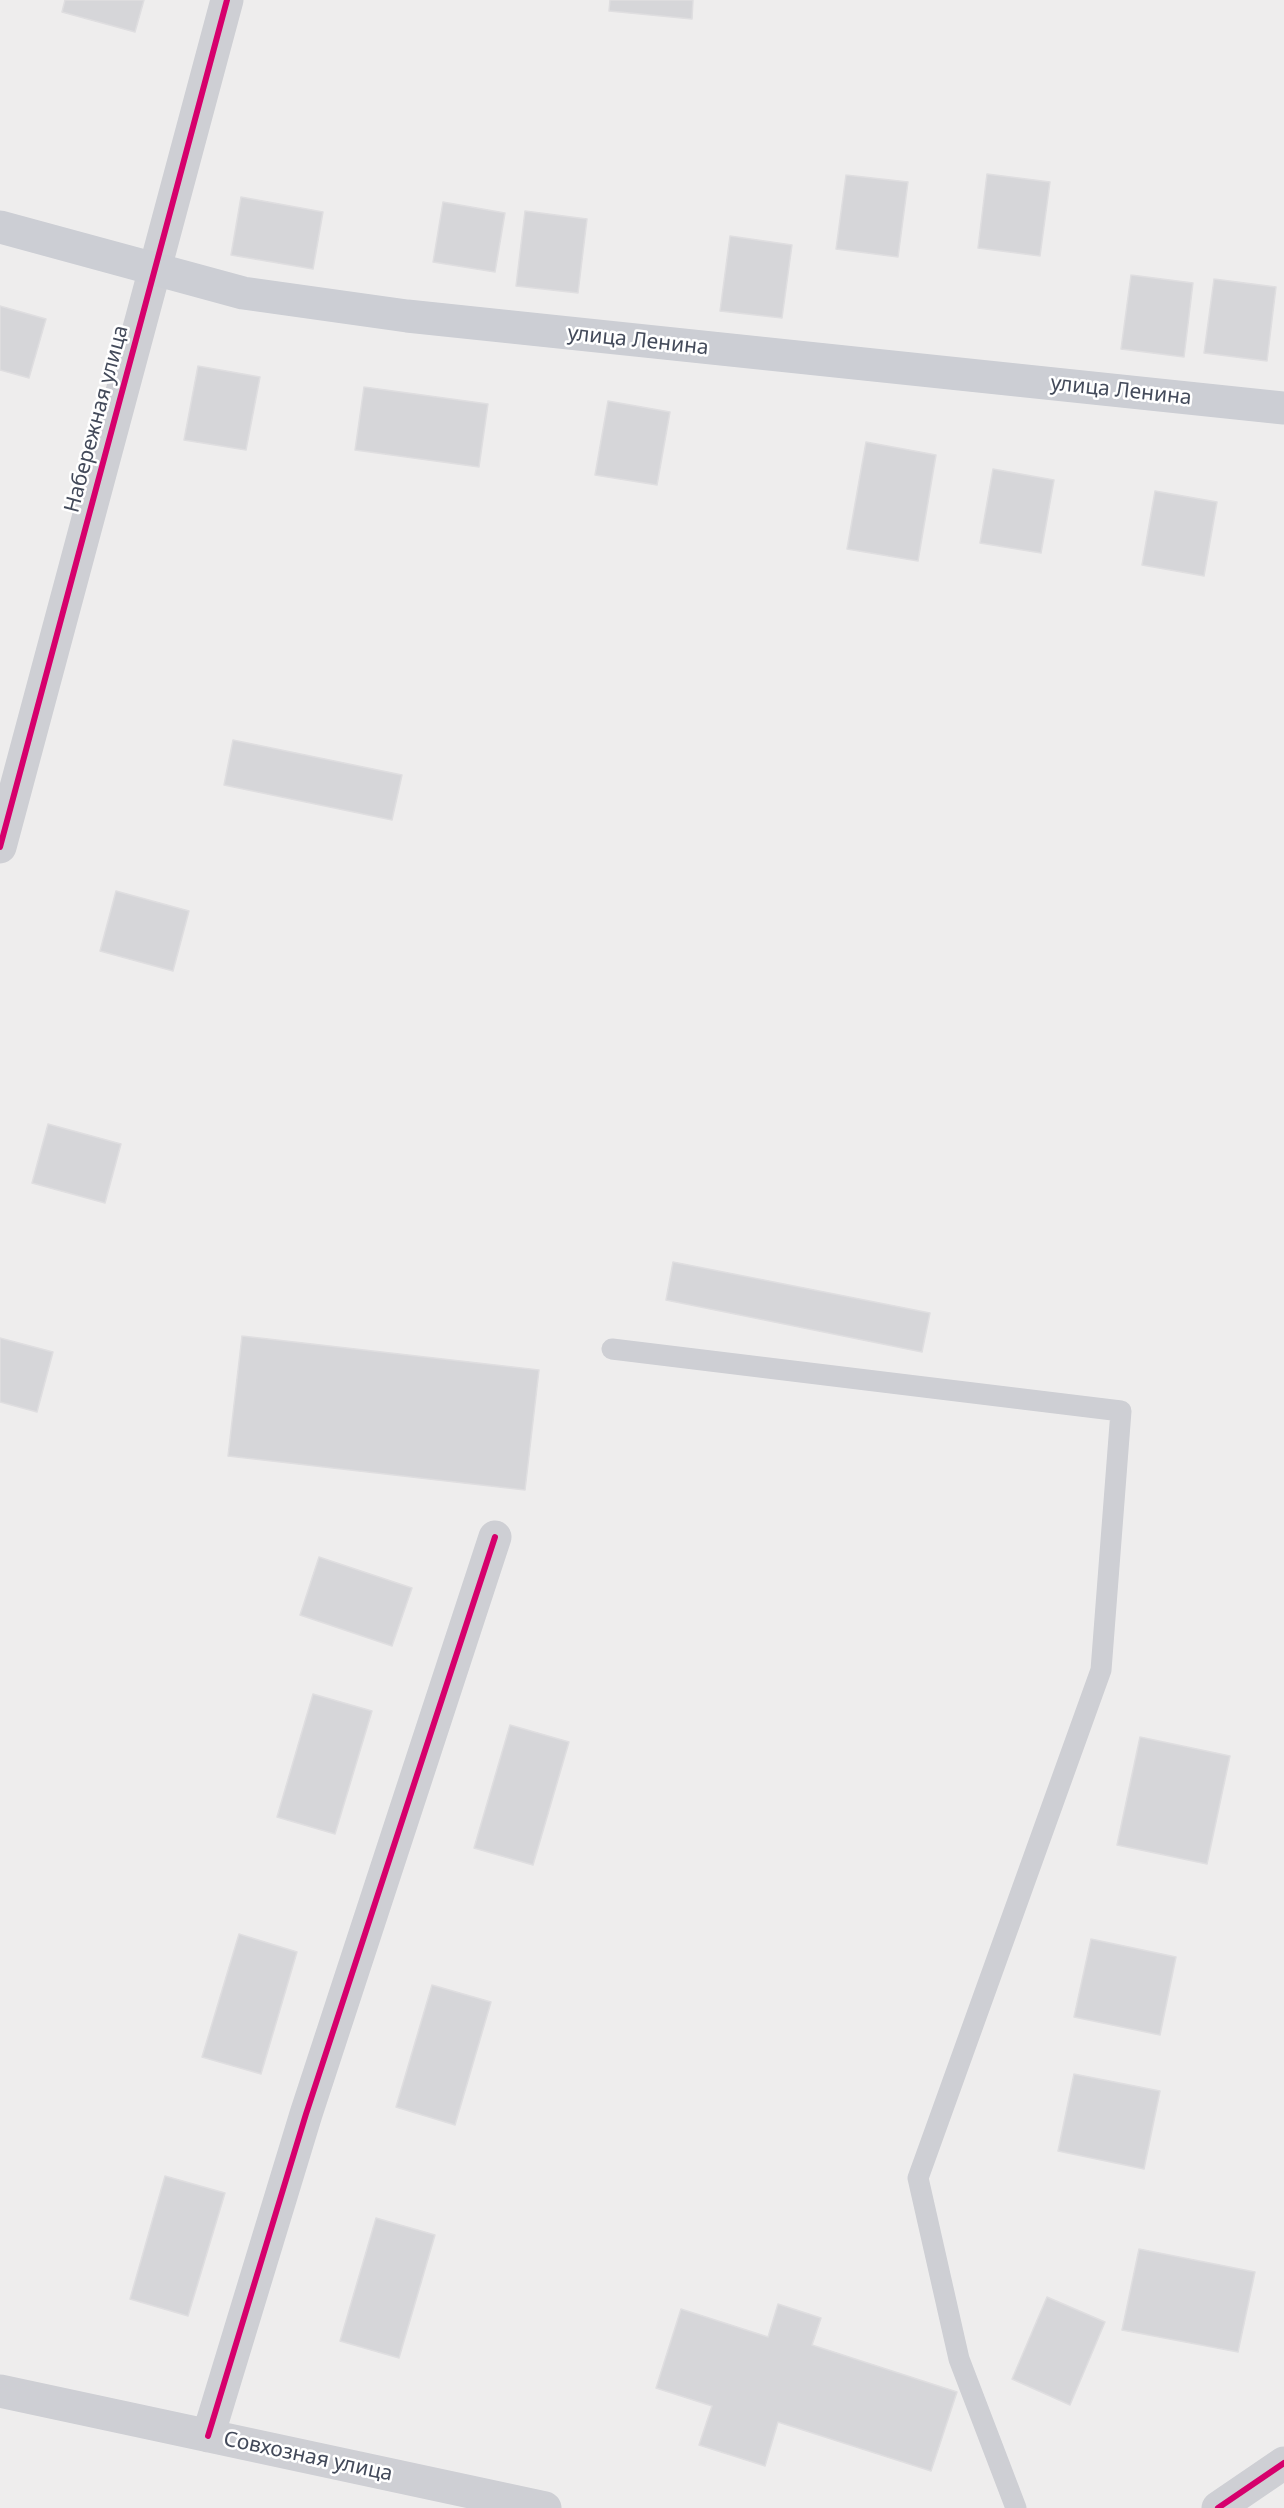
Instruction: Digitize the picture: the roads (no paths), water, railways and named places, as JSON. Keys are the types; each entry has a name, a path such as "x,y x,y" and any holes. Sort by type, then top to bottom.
{"main road":[{"name":"улица Ленина","path":"0,227 243,293 407,316 1284,408"}],"street":[{"name":"Набережная улица","path":"0,847 227,0"},
{"path":"208,2436 306,2114 495,1537"},
{"name":"Совхозная улица","path":"0,2391 545,2508"},
{"path":"1218,2508 1284,2463"}],"lane":[{"path":"612,1349 1121,1411 1101,1670 918,2178 959,2359 1016,2508"}]}
